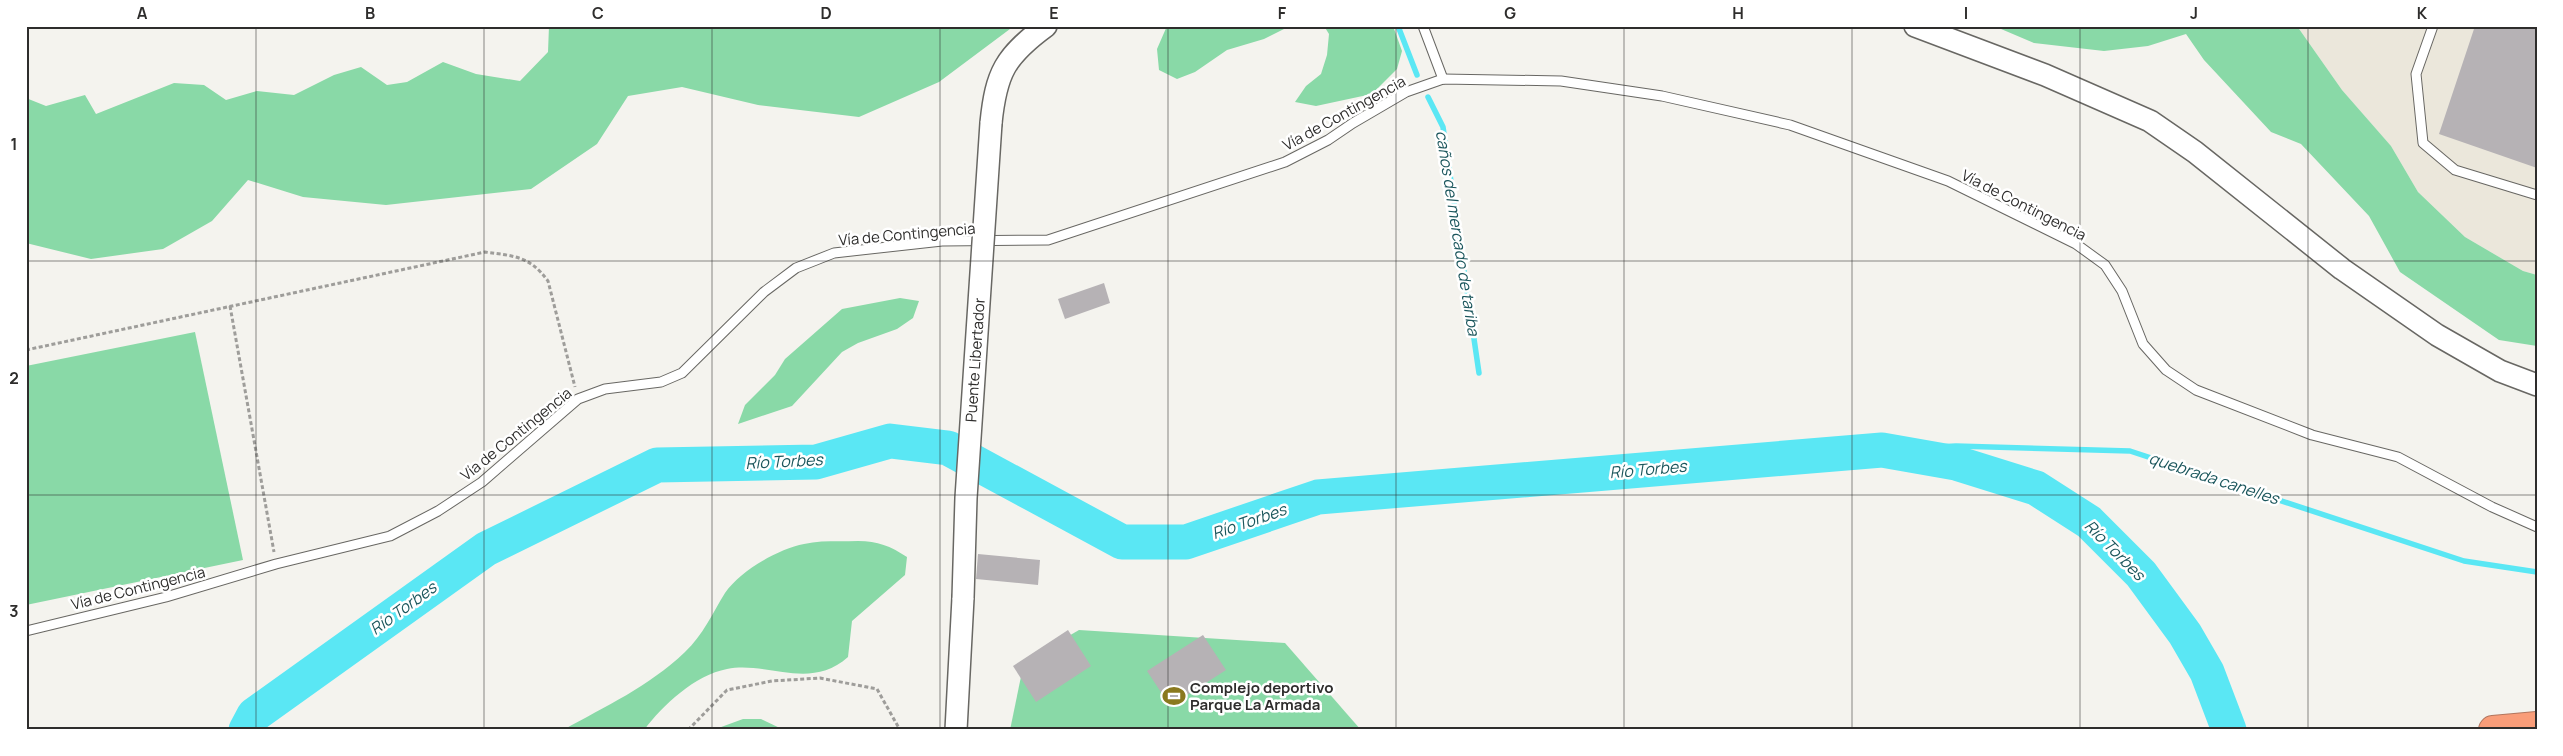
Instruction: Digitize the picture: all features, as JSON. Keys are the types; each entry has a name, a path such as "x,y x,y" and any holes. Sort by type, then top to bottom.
{"highway":[{"path":"2493,730 2537,726"}],"street":[{"name":"Puente Libertador","path":"956,730 966,498 991,123 999,75 1014,53 1046,26"},
{"path":"1915,26 2045,75 2150,121 2195,152 2342,269 2437,335 2500,372 2537,385"}],"lane":[{"path":"1423,26 1443,79"},
{"path":"2433,26 2416,74 2423,143 2454,170 2537,195"},
{"name":"Vía de Contingencia","path":"26,631 166,597 276,564 390,536 438,511 482,482 578,399 605,389 661,382 682,373 764,292 796,268 834,253 942,241 1048,240 1285,162 1328,140 1406,92 1443,79 1562,81 1662,96 1790,125 1948,181 2076,244 2105,265 2122,291 2143,344 2166,370 2196,390 2312,435 2398,457 2492,507 2537,527"}],"path":[{"path":"26,350 485,252 520,257 537,266 548,281 578,399"},
{"path":"230,306 276,564"},
{"path":"688,730 727,690 772,680 820,678 877,689 900,730"}],"shaded area":[{"path":"2297,26 2537,26 2537,275 2523,271 2465,237 2418,192 2391,146 2342,90"}],"green space":[{"path":"549,26 1014,26 939,82 859,117 758,105 682,87 628,96 597,144 531,189 386,205 303,197 248,180 212,221 163,249 91,259 26,243 26,98 46,106 85,95 96,114 174,83 204,85 226,100 257,91 294,95 334,75 361,67 387,85 407,82 443,62 476,74 520,81 548,52"},
{"path":"1167,26 1290,26 1264,39 1227,50 1195,72 1177,79 1159,70 1157,49"},
{"path":"1324,26 1393,26 1402,51 1397,69 1372,94 1316,106 1295,102 1306,86 1321,74 1327,55 1329,34"},
{"path":"1994,26 2297,26 2342,90 2391,146 2418,192 2465,237 2523,271 2537,275 2537,346 2499,340 2400,272 2369,216 2301,144 2271,132 2204,60 2186,34 2148,46 2104,51 2034,43"},
{"path":"900,298 919,301 913,318 897,329 858,343 842,352 792,406 738,424 745,405 775,375 785,359 842,309"},
{"path":"195,332 243,560 26,605 26,366"},
{"path":"858,541 884,545 907,557 905,575 852,621 848,657 834,667 804,674 758,669 727,669 703,678 681,692 660,711 644,730 563,730 641,686 671,664 697,639 725,593 740,577 760,562 804,544"},
{"name":"Complejo deportivo Parque La Armada","path":"1079,630 1285,643 1361,730 1010,730 1024,662"},
{"path":"743,719 761,719 784,730 713,730"}],"building":[{"path":"2475,26 2537,26 2537,168 2439,134"},
{"path":"1104,283 1110,303 1065,319 1058,299"},
{"path":"978,554 1040,560 1038,585 976,579"},
{"path":"1068,630 1091,666 1036,702 1013,666"},
{"path":"1203,635 1226,670 1170,706 1147,671"}],"waterway":[{"name":"caños del mercado de tariba","path":"1398,26 1417,75"},
{"name":"caños del mercado de tariba","path":"1428,97 1443,127 1479,373"},
{"name":"Río Torbes","path":"246,730 254,715 486,549 657,465 816,462 890,441 948,448 1122,542 1186,542 1318,497 1882,450 1956,463 2036,488 2089,522 2141,574 2185,634 2207,672 2229,730"},
{"name":"quebrada canelles","path":"1882,450 1956,446 2130,451 2464,561 2537,572"}],"place":[{"name":"Complejo deportivo Parque La Armada","path":"1174,696"}]}
